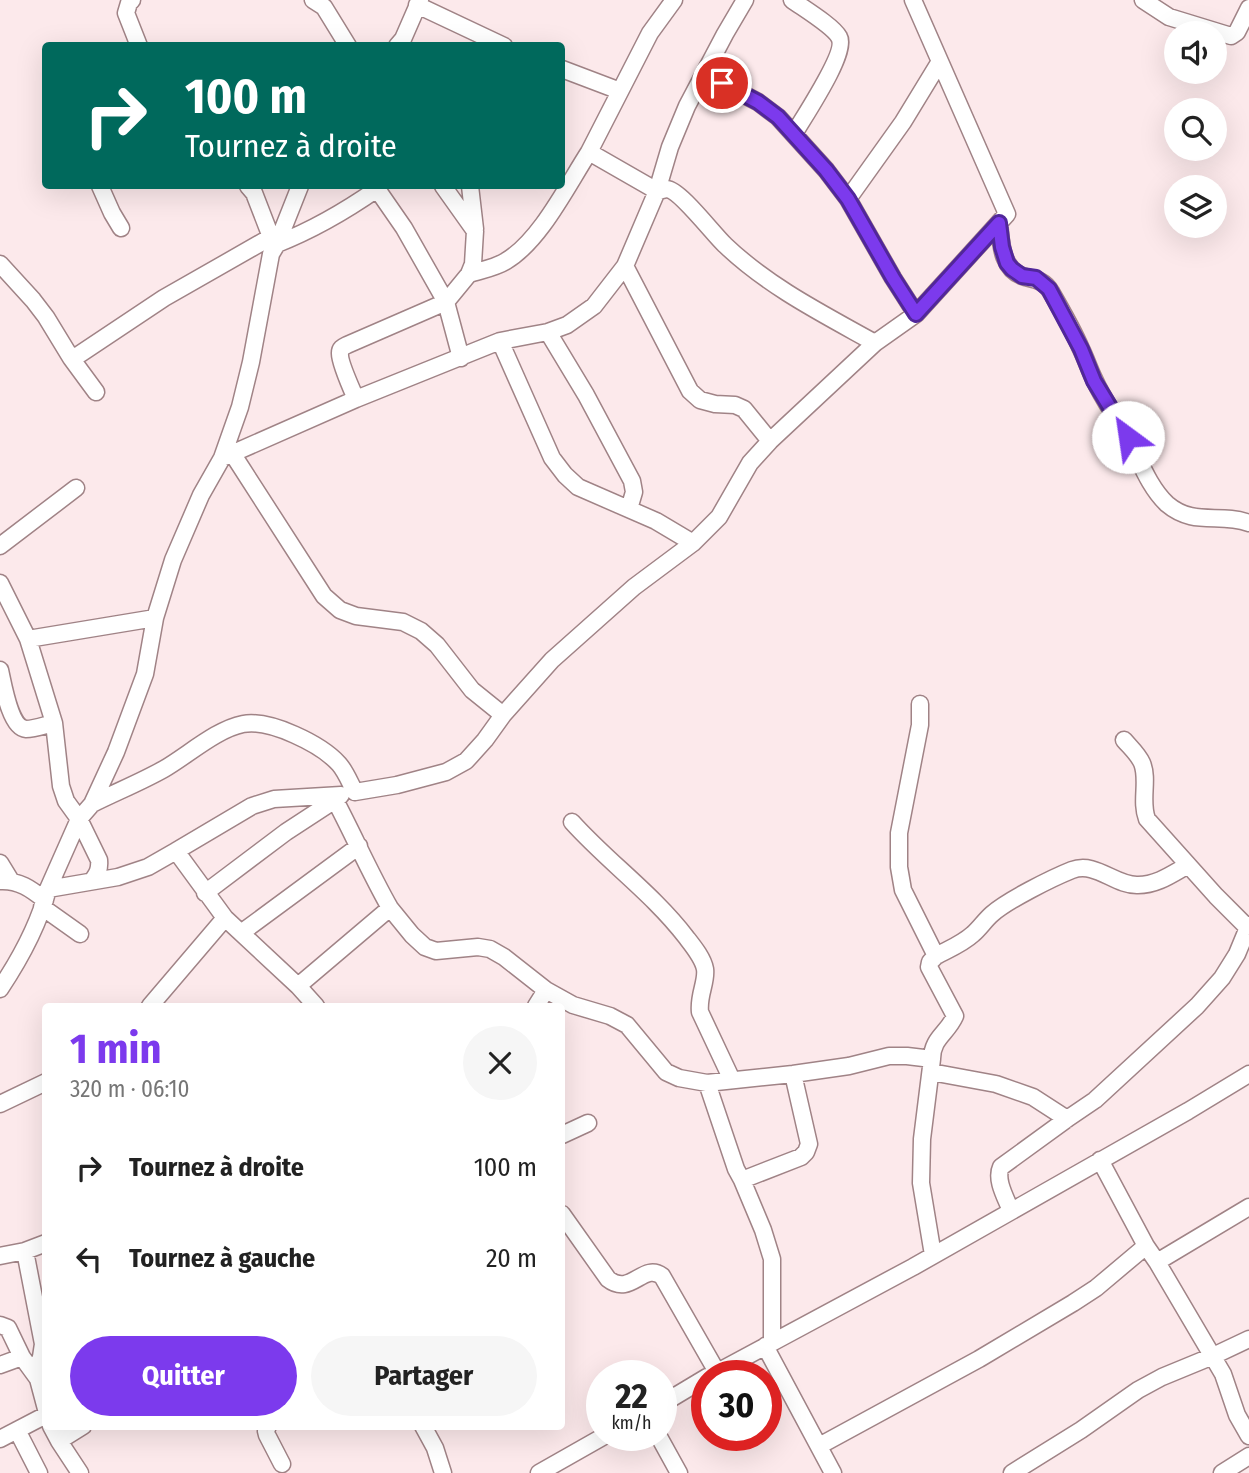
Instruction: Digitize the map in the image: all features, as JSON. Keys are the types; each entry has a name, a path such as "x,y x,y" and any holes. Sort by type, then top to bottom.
{"street":[{"path":"132,0 126,13 137,42"},
{"path":"313,0 324,7 346,42"},
{"path":"469,274 503,264 528,245 540,229 589,152 650,33 674,0"},
{"path":"227,455 500,341 548,332 568,325 594,306 625,266 657,191 670,147 687,106 746,0"},
{"path":"792,0 832,29 841,44 835,64 794,134"},
{"path":"45,899 92,881 118,877 148,867 252,806 274,799 344,796 397,785 446,772 466,761 552,660 634,587 693,543 719,517 750,463 770,440 875,343 916,314 1007,214 913,0"},
{"path":"1143,0 1169,17 1231,36 1237,32 1249,8"},
{"path":"400,42 419,3 496,42"},
{"path":"848,199 903,122 939,63"},
{"path":"565,70 620,90"},
{"path":"704,74 758,102 778,117 826,170 848,199 916,314"},
{"path":"589,152 657,191 667,189 678,194 745,263 786,293 875,343"},
{"path":"101,189 121,228"},
{"path":"251,189 273,245"},
{"path":"0,989 22,953 79,819 92,804 116,752 145,674 155,618 173,560 201,495 227,455 251,362 273,245 299,189"},
{"path":"71,358 164,298 273,245 309,231 376,189"},
{"path":"380,189 446,302 461,358"},
{"path":"445,189 475,231"},
{"path":"356,399 342,360 341,349 446,302 469,274 473,264 475,231 470,189"},
{"path":"999,223 1007,263 1022,276 1036,278 1049,289 1081,349 1094,381 1128,437 1155,491 1180,513 1196,518 1223,518 1249,523"},
{"path":"0,264 46,317 96,392"},
{"path":"625,266 690,391 700,400 735,405 744,410 770,440"},
{"path":"548,332 586,395 632,481 634,492 629,509"},
{"path":"500,341 552,458 565,475 578,487 656,521 693,543"},
{"path":"227,455 324,596 340,610 356,616 402,622 421,631 437,645 472,690 503,715"},
{"path":"0,546 76,488"},
{"path":"0,583 28,639 54,723 61,786 66,801 79,819 99,860 99,872 92,881"},
{"path":"28,639 155,618"},
{"path":"0,670 9,706 18,725 28,729 54,723"},
{"path":"920,704 920,726 899,832 899,867 903,890 936,956"},
{"path":"92,804 164,769 230,727 246,723 268,725 296,735 328,754 340,765 344,796 359,846 372,877 390,908 425,947 436,951 478,947 490,949 546,990 573,1005 610,1016 627,1025 667,1072 679,1078 707,1083 793,1074 849,1066 890,1056 907,1056 1033,1097 1067,1119"},
{"path":"1011,1211 998,1179 1001,1167 1095,1100 1197,1006 1222,978 1237,954 1248,926 1232,913 1147,819 1143,810 1144,766 1124,740"},
{"path":"205,893 286,832 344,796"},
{"path":"572,822 666,914 694,947 705,967 700,1012 732,1080"},
{"path":"241,933 359,846"},
{"path":"176,851 225,918 313,1003"},
{"path":"0,863 6,881 29,887 80,934"},
{"path":"933,1255 921,1183 922,1139 932,1049 955,1016 929,967 930,962 960,944 993,913 1072,871 1081,868 1093,869 1121,883 1136,885 1153,884 1188,865"},
{"path":"298,986 390,908"},
{"path":"153,1003 225,918"},
{"path":"538,1003 546,990"},
{"path":"742,1180 801,1157 806,1152 808,1144 793,1074"},
{"path":"739,1360 933,1255 1249,1074"},
{"path":"707,1083 736,1169 764,1230 772,1259 769,1344 832,1473"},
{"path":"0,1104 42,1084"},
{"path":"565,1134 587,1123"},
{"path":"1100,1160 1146,1246 1223,1374 1237,1415 1249,1436"},
{"path":"1157,1262 1249,1207"},
{"path":"565,1218 608,1279 615,1284 623,1285 652,1271 662,1276 704,1360"},
{"path":"0,1256 25,1251 42,1244"},
{"path":"819,1446 979,1359 1061,1310 1096,1288 1146,1246"},
{"path":"25,1251 42,1339"},
{"path":"0,1325 8,1328 22,1357 35,1373 42,1394"},
{"path":"1012,1473 1138,1390 1249,1339"},
{"path":"35,1373 42,1350"},
{"path":"0,1365 22,1357"},
{"path":"0,1439 42,1417"},
{"path":"17,1430 35,1471"},
{"path":"266,1430 282,1464"},
{"path":"425,1430 435,1448 443,1473"},
{"path":"55,1434 80,1473"},
{"path":"540,1473 586,1447"},
{"path":"667,1451 679,1473"},
{"path":"1222,1473 1248,1459"}],"route":[{"path":"722,83 758,102 778,117 826,170 848,199 916,314 999,223 1007,263 1022,276 1036,278 1049,289 1081,349 1094,381 1128,437"}]}
